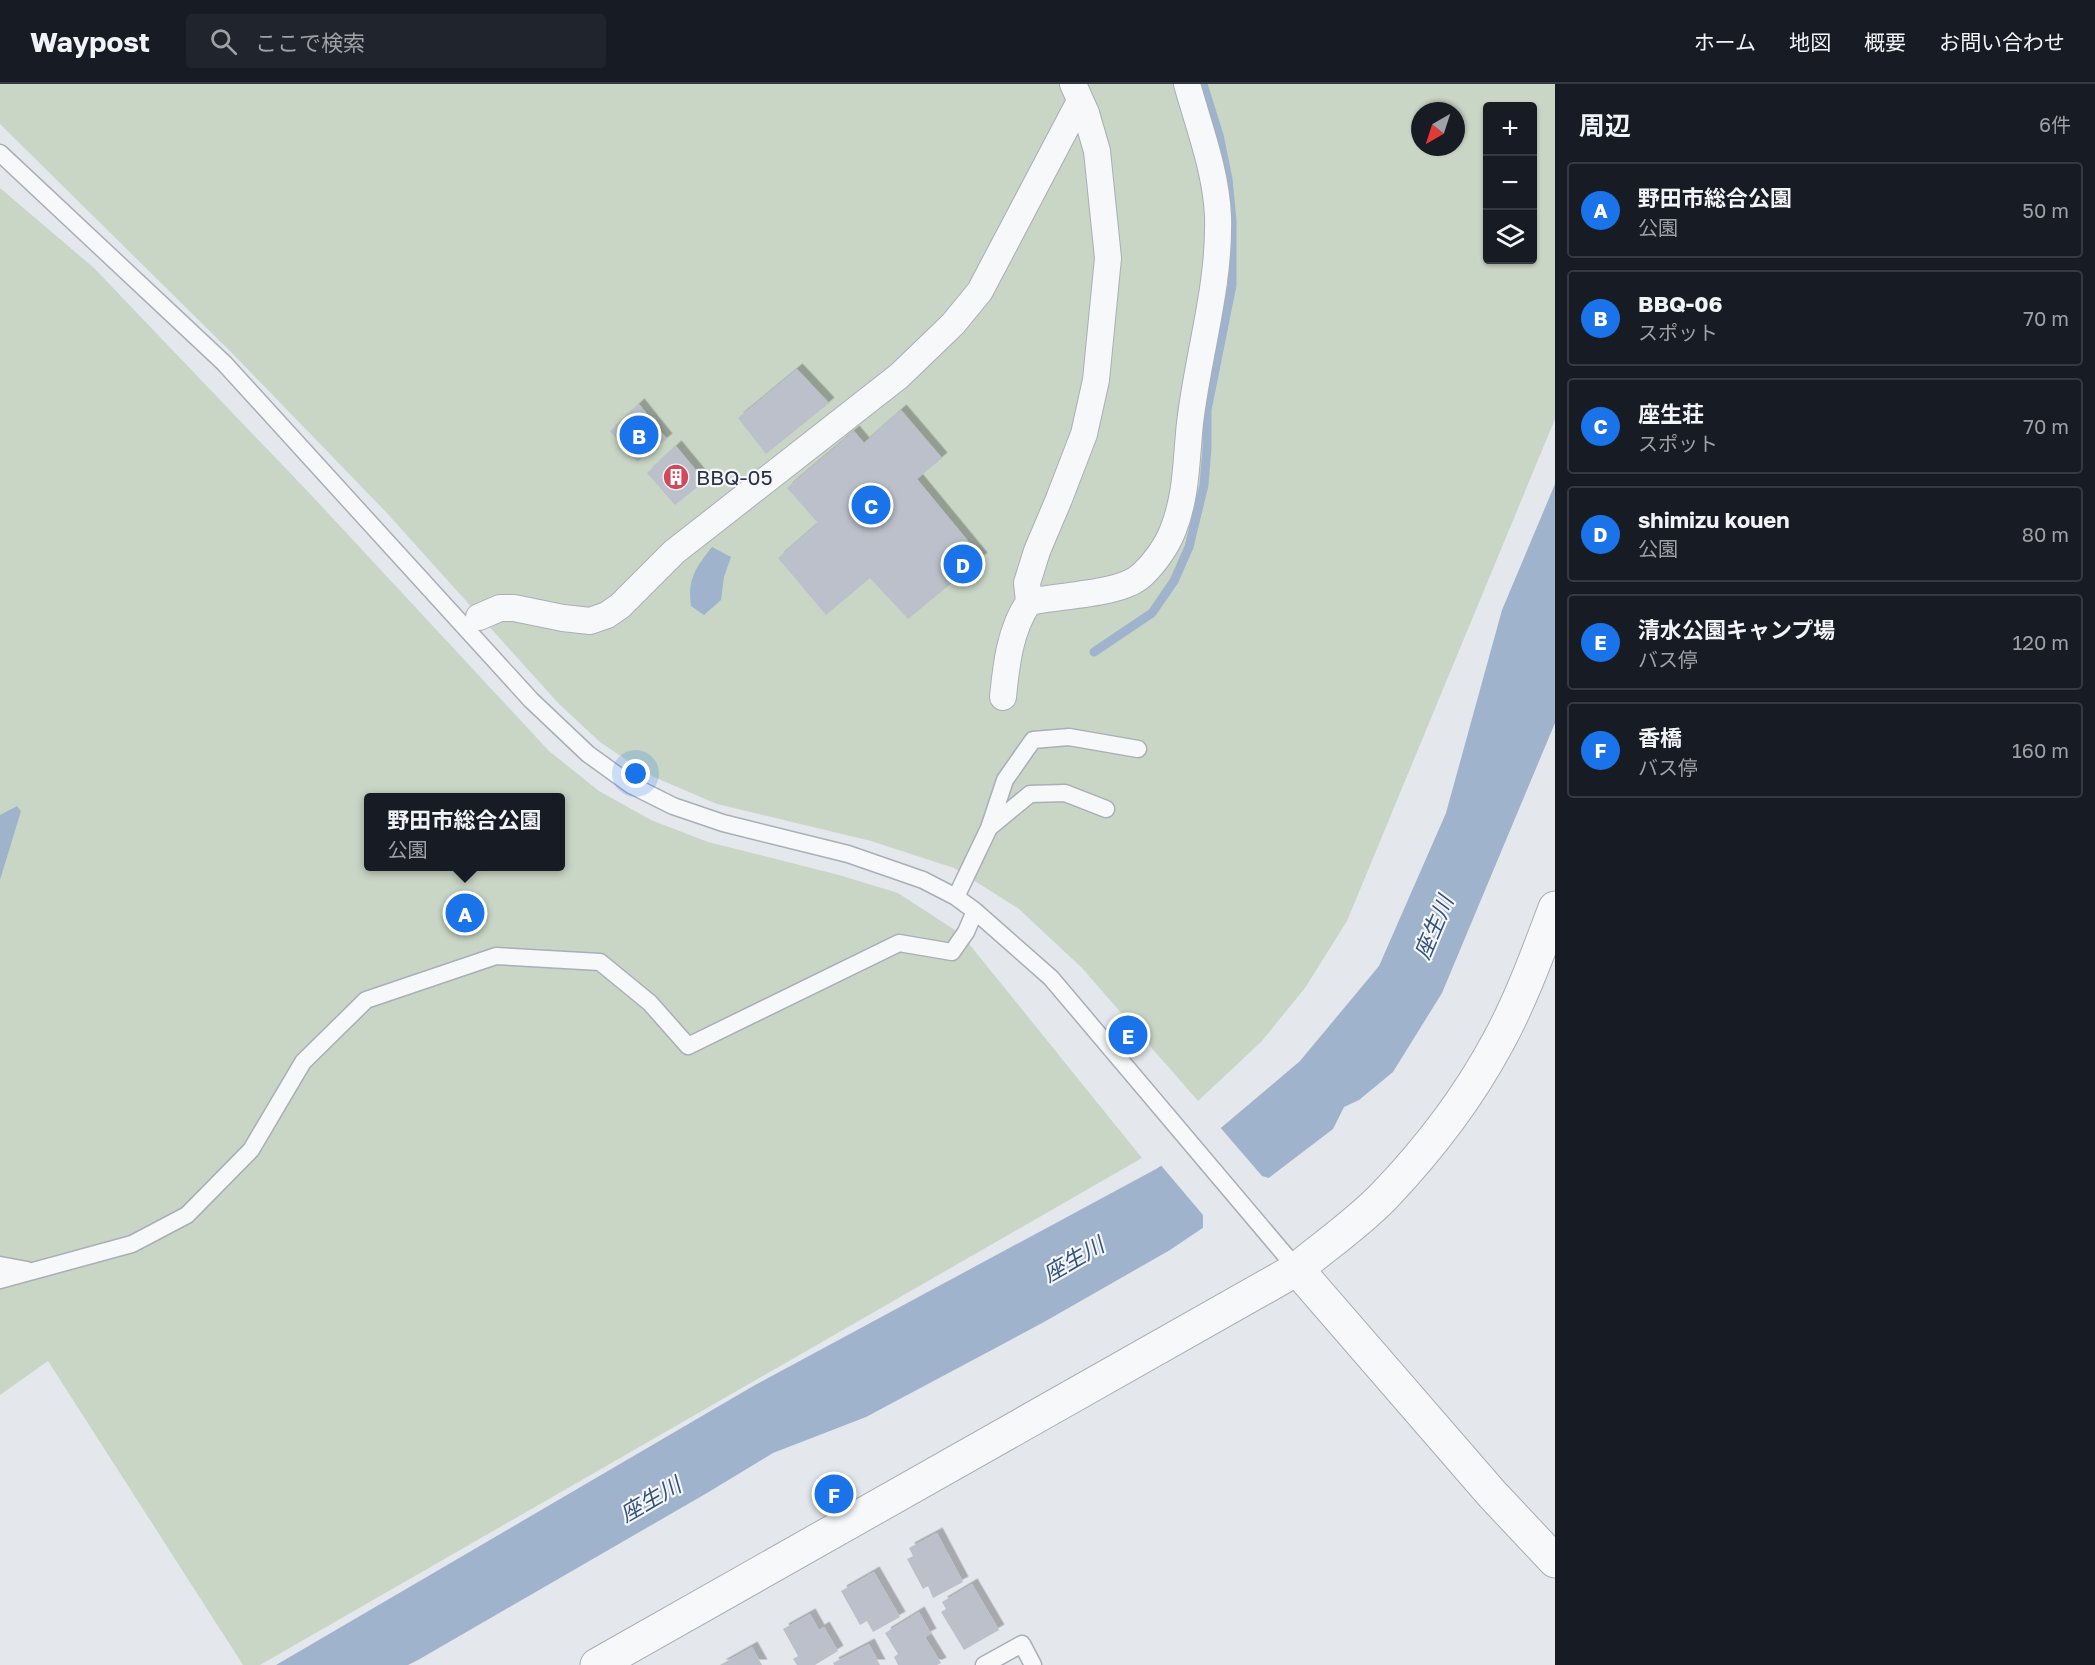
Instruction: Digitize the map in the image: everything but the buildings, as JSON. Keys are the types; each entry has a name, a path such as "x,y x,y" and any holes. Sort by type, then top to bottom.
{"street":[{"path":"1003,697 1007,663 1022,612 1029,603 1048,597 1112,589 1132,583 1143,574 1160,552 1173,531 1179,511 1185,490 1190,423 1215,287 1218,218 1212,173 1186,84"},
{"path":"1029,603 1027,583 1084,434 1096,380 1108,258 1097,151 1086,113 1076,93"},
{"path":"479,617 500,608 514,608 590,621 607,615 620,606 674,552 899,376 953,324 980,291 1076,93"},
{"path":"597,1665 1297,1269 1382,1198 1413,1164 1457,1108 1498,1042 1536,959 1555,908"},
{"path":"1297,1269 1492,1494 1555,1562"}],"lane":[{"path":"0,153 224,363 531,700 588,754 631,785 674,806 723,823 848,854 923,880 956,897 1051,978 1297,1269"},
{"path":"956,897 989,828 1005,780 1033,740 1069,737 1138,748"},
{"path":"989,828 1030,794 1065,793 1106,809"},
{"path":"0,1280 132,1244 188,1215 251,1150 303,1062 366,1000 496,956 600,962 650,1002 688,1046 899,943 952,952 966,932 975,911"},
{"path":"0,1265 31,1271"},
{"path":"984,1665 1022,1644 1034,1665"}],"green space":[{"path":"0,84 1555,84 1555,419 1347,921 1305,988 1261,1042 1198,1101 1082,968 1019,909 954,868 871,841 717,804 647,774 600,742 559,704 385,511 233,354 0,124"},
{"path":"0,188 94,268 313,497 549,751 599,791 651,820 708,842 839,875 898,893 961,934 1142,1158 260,1665 243,1665 48,1361 0,1395"}],"water":[{"name":"座生川","path":"1555,484 1555,723 1442,993 1393,1072 1359,1100 1344,1107 1333,1129 1207,1225 1170,1250 1044,1322 866,1417 773,1453 418,1660 408,1665 276,1665 755,1385 1156,1169 1222,1127 1300,1061 1379,966 1446,813 1502,610"},
{"path":"712,547 731,557 724,577 721,600 704,615 691,606 690,588 697,567"},
{"path":"17,806 21,811 0,880 0,815"}],"pier":[{"path":"1219,1126 1262,1176 1272,1179 1203,1232 1203,1215 1159,1163"}],"waterway":[{"path":"1094,652 1152,613 1174,581 1189,547 1204,485 1207,410 1232,285 1232,221 1228,179 1219,135 1203,84"}],"place":[{"name":"BBQ-06","path":"639,435"},
{"name":"BBQ-05","path":"676,477"},
{"name":"座生荘","path":"871,505"},
{"name":"shimizu kouen","path":"963,564"},
{"name":"野田市総合公園","path":"465,913"},
{"name":"清水公園キャンプ場","path":"1128,1035"},
{"name":"香橋","path":"834,1494"}]}
